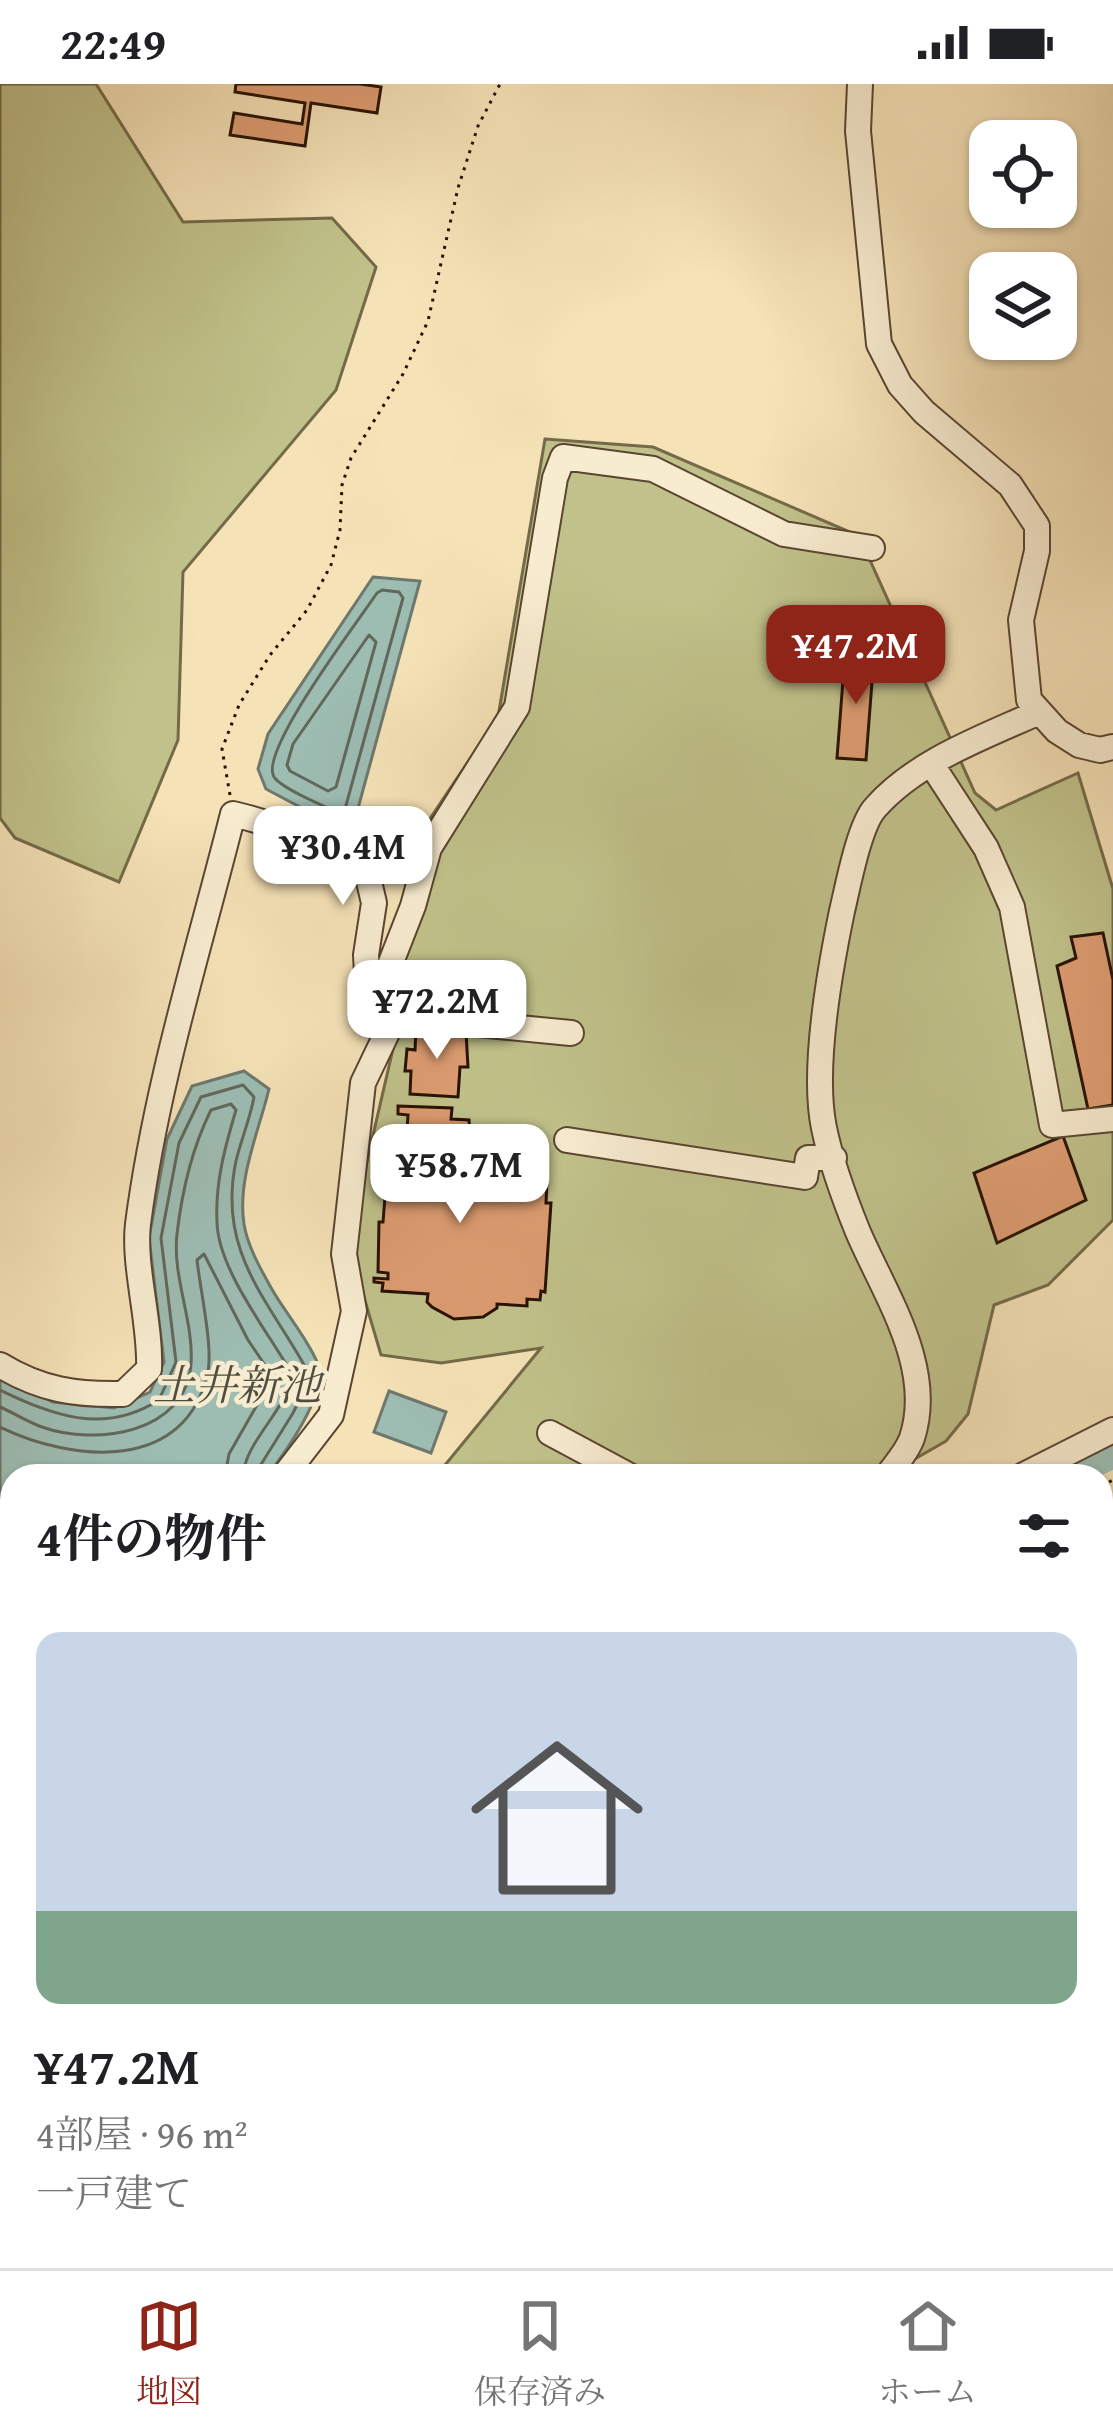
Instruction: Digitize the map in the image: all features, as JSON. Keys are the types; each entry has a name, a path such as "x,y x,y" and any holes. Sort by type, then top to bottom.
{"street":[{"path":"860,84 858,131 879,344 900,386 1014,489 1037,526 1037,551 1021,620 1030,700 1078,745 1100,750 1113,747"},
{"path":"379,993 413,906 429,848 518,706 554,478 563,457 653,469 784,534 872,548"},
{"path":"895,1464 911,1442 918,1408 916,1373 857,1228 824,1126 822,1059 834,948 871,812 904,780 1039,712"},
{"path":"932,765 986,848 1012,907 1052,1125 1113,1119"},
{"path":"0,1365 58,1392 85,1395 123,1394 149,1370 137,1229 173,1053 233,814 326,848 367,873 374,903 366,955 368,993 379,993 393,1004 395,1016 363,1083 344,1254 354,1310 331,1414 293,1464"},
{"path":"395,1016 571,1033"},
{"path":"566,1140 806,1177 808,1159 834,1159"},
{"path":"1046,1464 1113,1430"},
{"path":"550,1433 608,1464"}],"path":[{"path":"233,814 222,749 239,705 270,656 308,610 331,565 346,472 428,321 458,188 478,125 500,84"}],"green space":[{"path":"0,84 96,84 183,222 332,218 376,267 336,390 183,572 178,740 119,882 15,838 0,818"},
{"path":"545,439 653,447 859,536 975,793 996,810 1078,773 1113,889 1113,1220 1048,1285 994,1305 968,1414 946,1441 906,1464 446,1464 541,1348 441,1363 381,1355 348,1243 399,1023 413,844 498,717"}],"water":[{"path":"373,577 420,581 351,834 266,789 258,769 268,734"},
{"name":"土井新池","path":"244,1071 269,1089 246,1173 244,1224 261,1270 317,1362 317,1389 304,1421 276,1464 0,1464 0,1377 53,1402 114,1408 150,1392 164,1362 149,1238 167,1139 192,1086"},
{"path":"389,1391 446,1412 431,1453 374,1432"}],"building":[{"path":"236,84 381,87 377,113 311,103 305,146 230,135 234,113 302,124 305,103 235,92"},
{"path":"845,654 874,656 866,760 837,758"},
{"path":"1103,933 1113,980 1113,1105 1088,1109 1057,966 1076,958 1071,937"},
{"path":"416,1029 466,1032 468,1067 460,1067 458,1097 410,1094 407,1049 415,1050"},
{"path":"398,1106 452,1108 451,1119 469,1120 471,1150 466,1156 446,1154 444,1175 547,1180 546,1203 551,1203 545,1292 541,1291 540,1300 527,1299 527,1306 497,1304 483,1317 454,1319 432,1307 428,1294 382,1291 383,1283 374,1282 374,1278 388,1279 388,1273 378,1272 388,1160 405,1162 408,1115 398,1114"},
{"path":"1063,1136 1086,1200 997,1243 974,1173"}],"waterway":[{"path":"1091,1464 1113,1453"}]}
